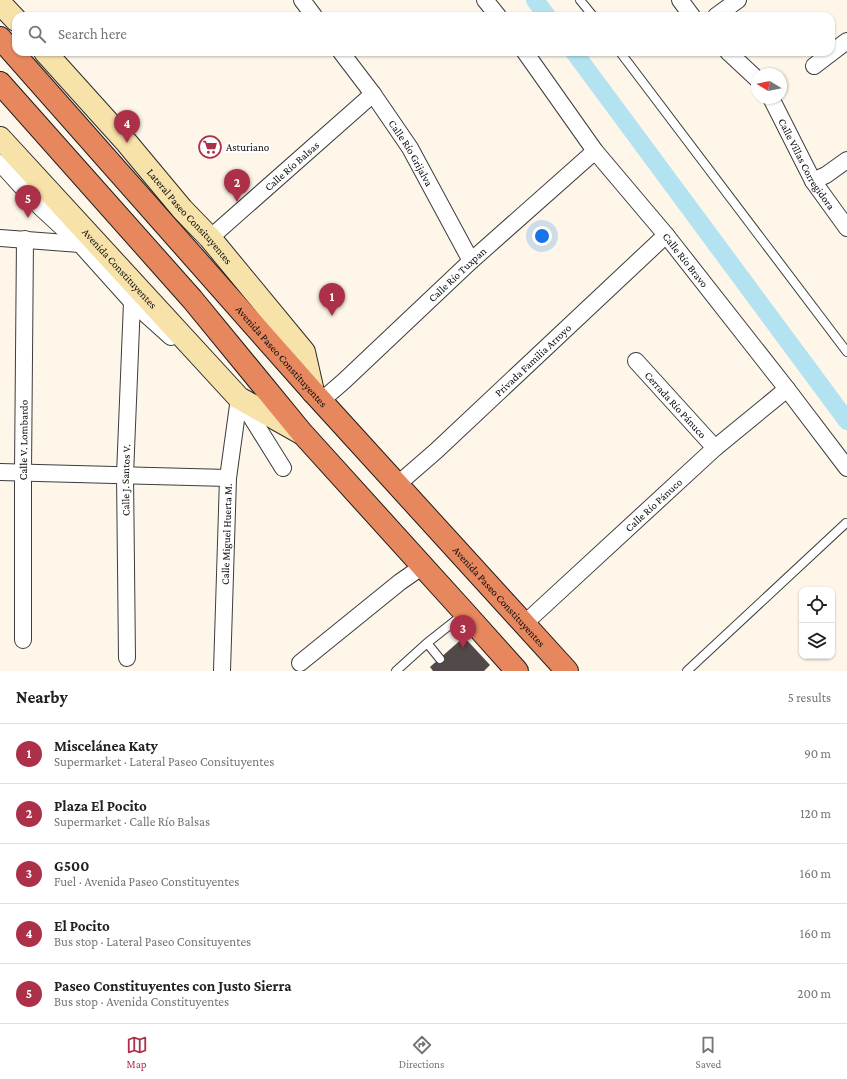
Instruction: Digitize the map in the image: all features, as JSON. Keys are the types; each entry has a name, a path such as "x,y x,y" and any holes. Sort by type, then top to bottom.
{"highway":[{"name":"Avenida Paseo Constituyentes","path":"0,38 12,52"},
{"name":"Avenida Paseo Constituyentes","path":"16,56 317,397 567,671"},
{"path":"0,83 192,299 302,433 423,566 514,670"}],"street":[{"path":"302,0 311,12"},
{"path":"485,0 495,12"},
{"path":"680,0 689,12"},
{"path":"722,12 738,0"},
{"path":"0,3 12,16"},
{"path":"835,50 847,41"},
{"name":"Lateral Paseo Consituyentes","path":"49,56 127,143 182,209 210,238 304,352 317,397"},
{"name":"Calle Río Grijalva","path":"344,56 373,94 410,148 471,261"},
{"name":"Calle Río Bravo","path":"528,56 595,151 666,235 787,388 847,468"},
{"path":"732,56 751,73"},
{"path":"814,66 827,56"},
{"name":"Calle Río Balsas","path":"210,238 373,94"},
{"name":"Calle Villas Corregidora","path":"774,104 813,181 847,228"},
{"name":"Avenida Constituyentes","path":"0,138 239,398"},
{"name":"Calle Río Tuxpan","path":"317,397 344,381 471,261 595,151"},
{"path":"813,181 826,175 847,160"},
{"name":"Avenida Constituyentes","path":"0,163 41,208 80,244 132,302 239,398 302,433"},
{"name":"Privada Familia Arroyo","path":"398,484 430,456 666,235"},
{"path":"0,238 80,244"},
{"name":"Calle V. Lombardo","path":"23,640 25,239"},
{"name":"Calle J. Santos V.","path":"127,658 125,474 132,302"},
{"name":"Cerrada Río Pánuco","path":"636,361 715,448"},
{"name":"Calle Río Pánuco","path":"524,624 715,448 787,388"},
{"path":"239,398 283,468"},
{"name":"Calle Miguel Huerta M.","path":"222,671 228,478 239,398"},
{"path":"0,472 125,474 228,478"},
{"path":"300,663 400,582 423,566"}],"lane":[{"path":"580,0 589,12"},
{"path":"623,56 847,352"},
{"path":"687,671 846,523"},
{"path":"396,671 427,643 465,613"},
{"path":"427,643 440,659"}],"building":[{"path":"464,637 490,665 484,671 433,671 430,667"}],"waterway":[{"path":"535,0 544,12"},
{"path":"577,56 847,421"}],"place":[{"name":"El Pocito","path":"127,143"},
{"name":"Asturiano","path":"210,147"},
{"name":"Plaza El Pocito","path":"237,202"},
{"name":"Paseo Constituyentes con Justo Sierra","path":"28,218"},
{"name":"Miscelánea Katy","path":"332,316"},
{"name":"G500","path":"463,648"}]}
